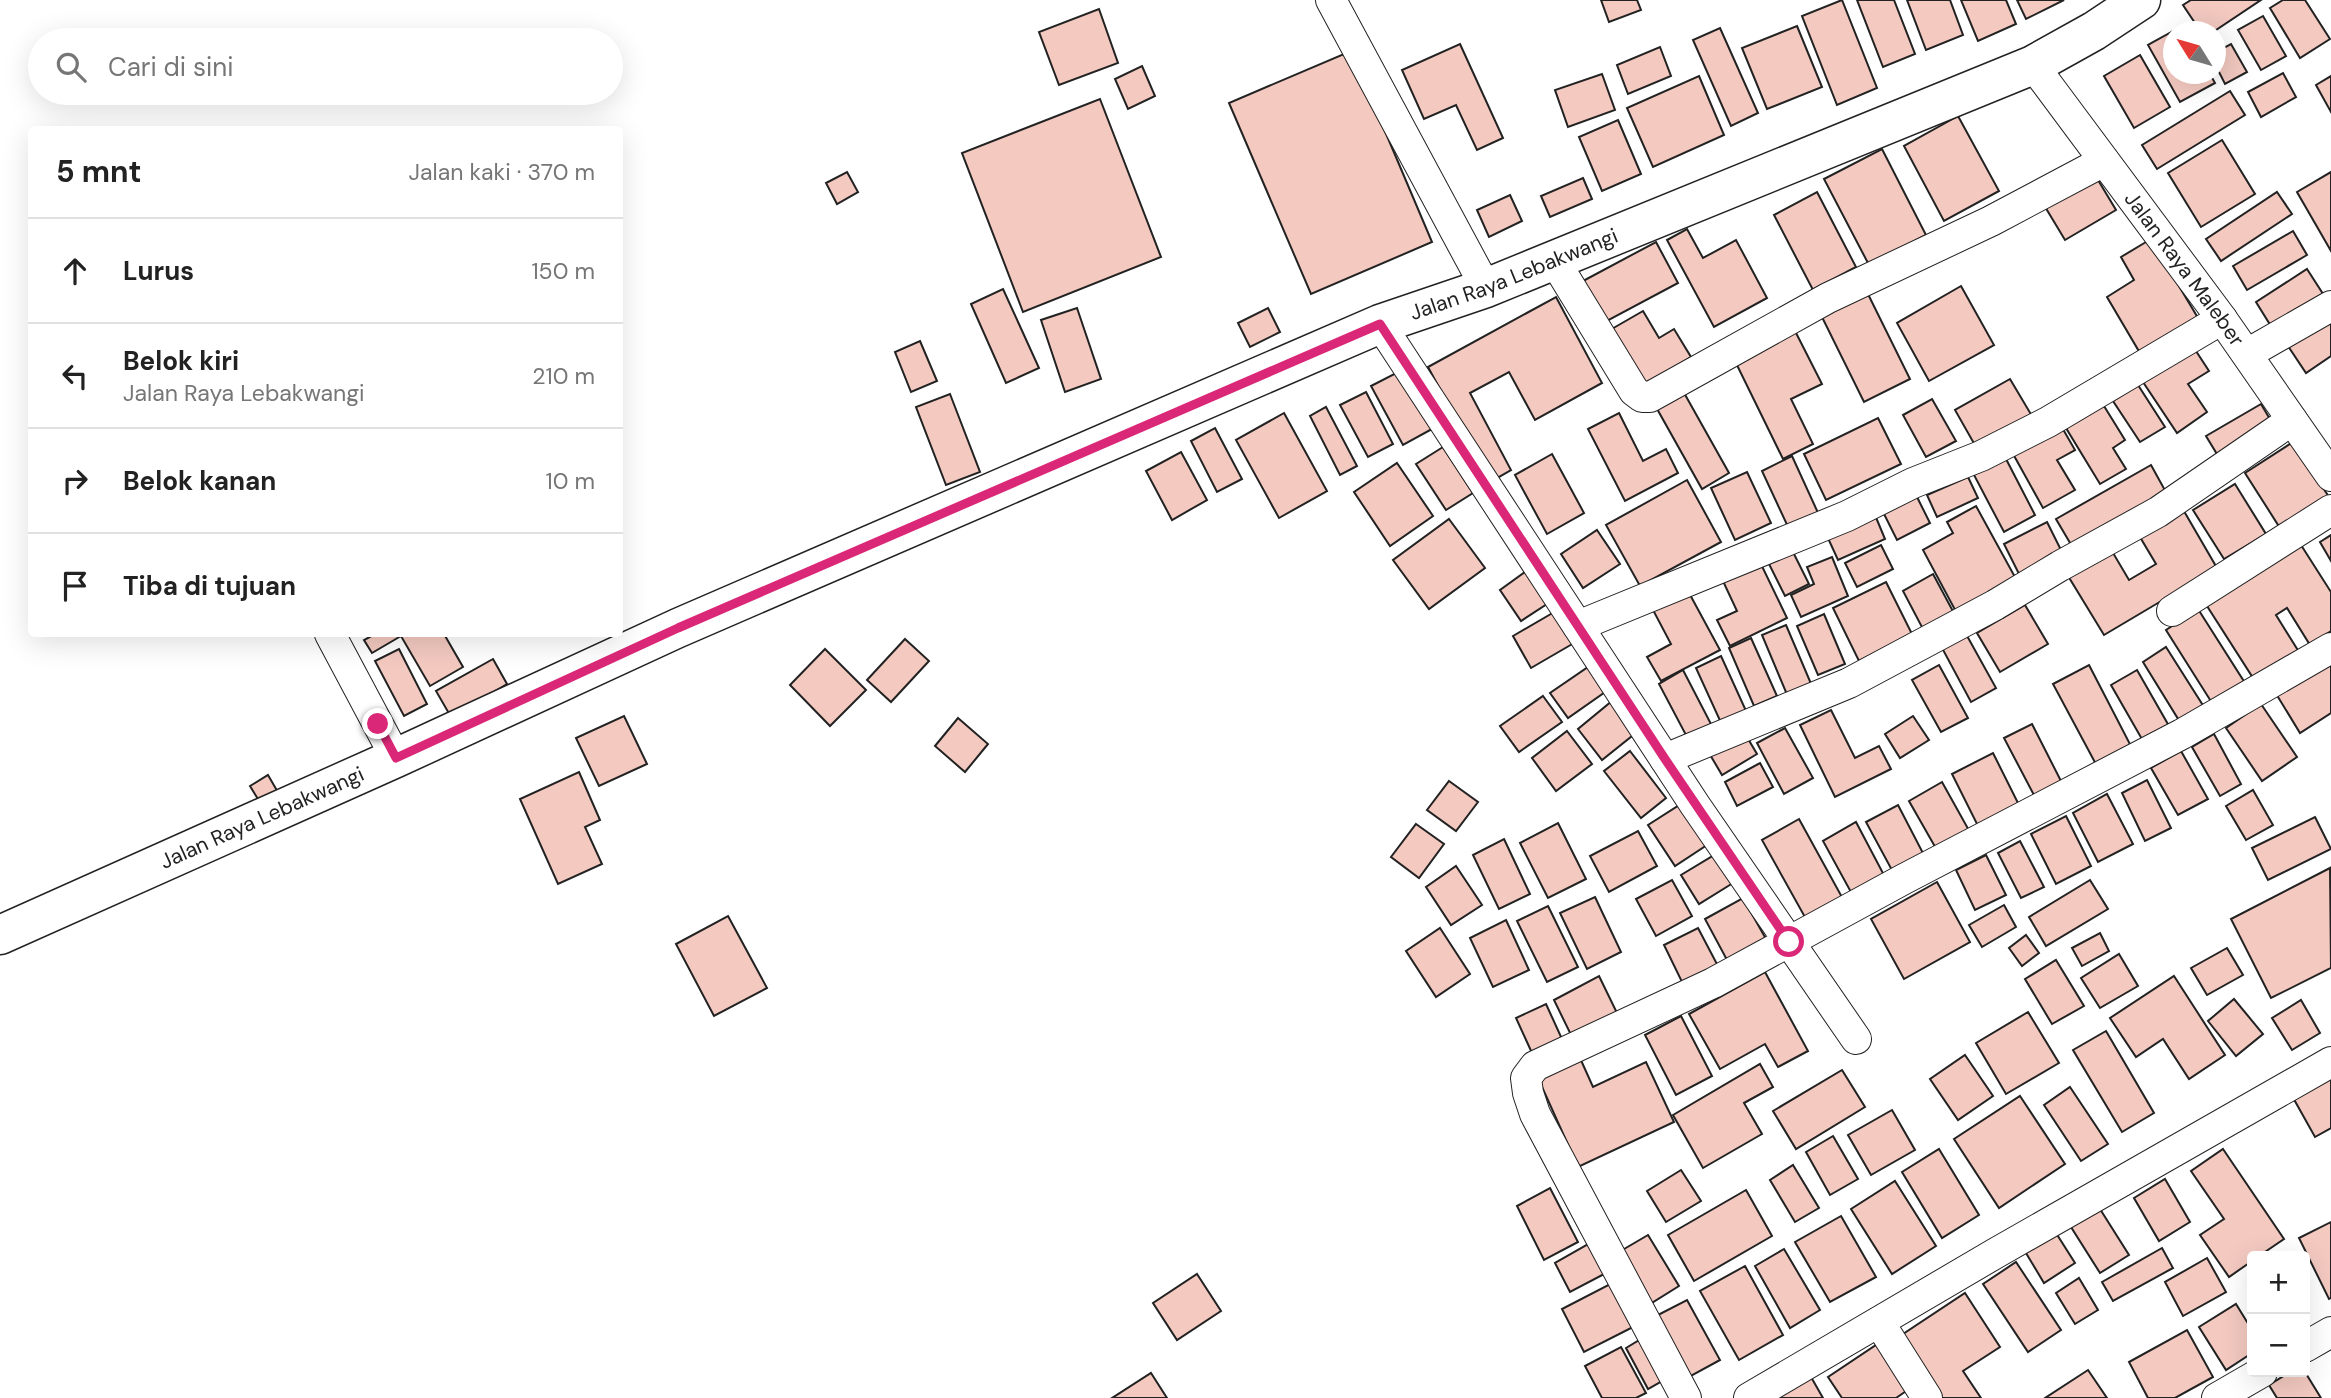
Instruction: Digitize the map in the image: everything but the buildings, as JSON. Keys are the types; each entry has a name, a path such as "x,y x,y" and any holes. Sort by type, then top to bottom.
{"main road":[{"name":"Jalan Raya Lebakwangi","path":"0,935 396,758 678,628 1380,324 1486,288 2033,65 2094,31 2141,0"}],"street":[{"path":"1331,0 1486,288"},
{"name":"Jalan Raya Maleber","path":"2033,65 2248,354 2331,476"},
{"path":"1554,260 1634,391 1642,397 1650,397 1828,298 1991,221 2104,161"},
{"path":"2248,354 2331,306"},
{"path":"1578,626 1847,516 1913,484 1981,456 2048,422 2222,319"},
{"path":"1380,324 1665,759 1856,1039"},
{"path":"1665,759 1849,683 1995,605 2158,512 2292,420"},
{"path":"2172,611 2331,510"},
{"path":"332,637 396,758"},
{"path":"1686,1398 1535,1114 1526,1078 1535,1066 1713,983 2182,734 2331,648"},
{"path":"1749,1398 2331,1062"},
{"path":"1879,1322 1927,1398"},
{"path":"2310,1344 2331,1332"},
{"path":"2217,1398 2253,1377"}],"route":[{"path":"378,724 396,758 678,628 1380,324 1695,805 1789,942"}]}
